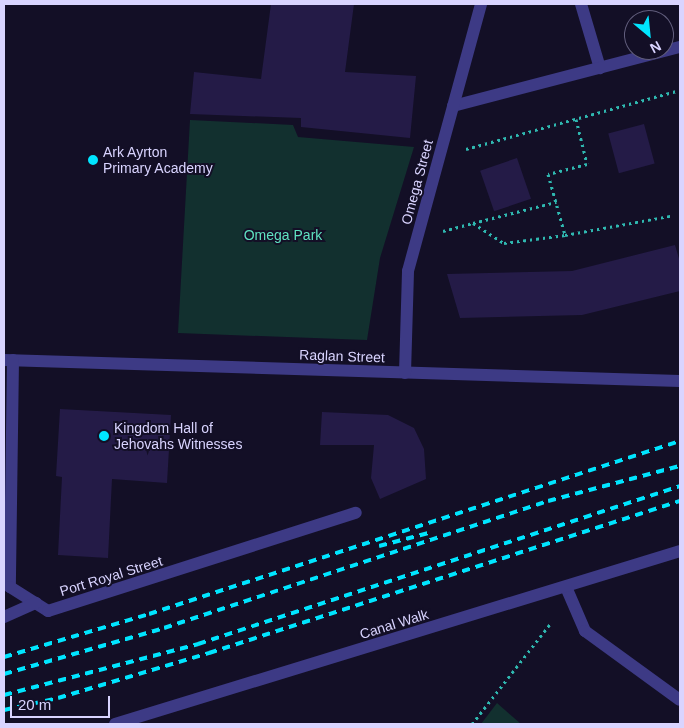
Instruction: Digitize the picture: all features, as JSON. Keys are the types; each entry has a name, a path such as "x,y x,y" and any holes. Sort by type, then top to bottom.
{"street":[{"name":"Omega Street","path":"405,373 408,271 481,4"},
{"path":"581,4 600,68"},
{"path":"453,106 680,46"},
{"name":"Raglan Street","path":"9,360 680,381"},
{"name":"Port Royal Street","path":"9,360 10,587 48,612 356,513"},
{"name":"Canal Walk","path":"115,724 566,587 680,550"},
{"path":"566,587 585,631 680,700"},
{"path":"4,617 36,604"}],"path":[{"path":"440,157 680,90"},
{"path":"565,234 548,174 587,164 576,119"},
{"path":"418,237 556,202"},
{"path":"472,224 504,243 670,216"},
{"path":"472,724 550,624"}],"green space":[{"name":"Omega Park","path":"190,120 293,125 298,137 414,147 380,258 367,340 178,333"},
{"path":"497,703 521,724 481,724"}],"building":[{"path":"271,4 354,4 345,72 416,76 410,138 301,127 301,118 190,114 194,72 261,79"},
{"path":"644,124 655,164 619,173 608,134"},
{"path":"517,158 531,199 494,211 480,171"},
{"path":"675,245 680,262 680,291 582,315 460,318 447,274 572,271"},
{"path":"60,409 171,415 167,483 112,479 108,558 58,555 62,477 56,476"},
{"path":"322,412 388,415 414,428 424,449 426,479 380,499 371,478 374,445 320,445"}],"railway":[{"path":"4,657 149,614 680,441"},
{"path":"4,674 164,628 548,501 680,466"},
{"path":"4,695 198,644 680,486"},
{"path":"4,710 58,698 209,653 680,501"},
{"path":"379,546 432,532"}],"place":[{"name":"Ark Ayrton Primary Academy","path":"93,160"},
{"name":"Kingdom Hall of Jehovahs Witnesses","path":"104,436"}]}
